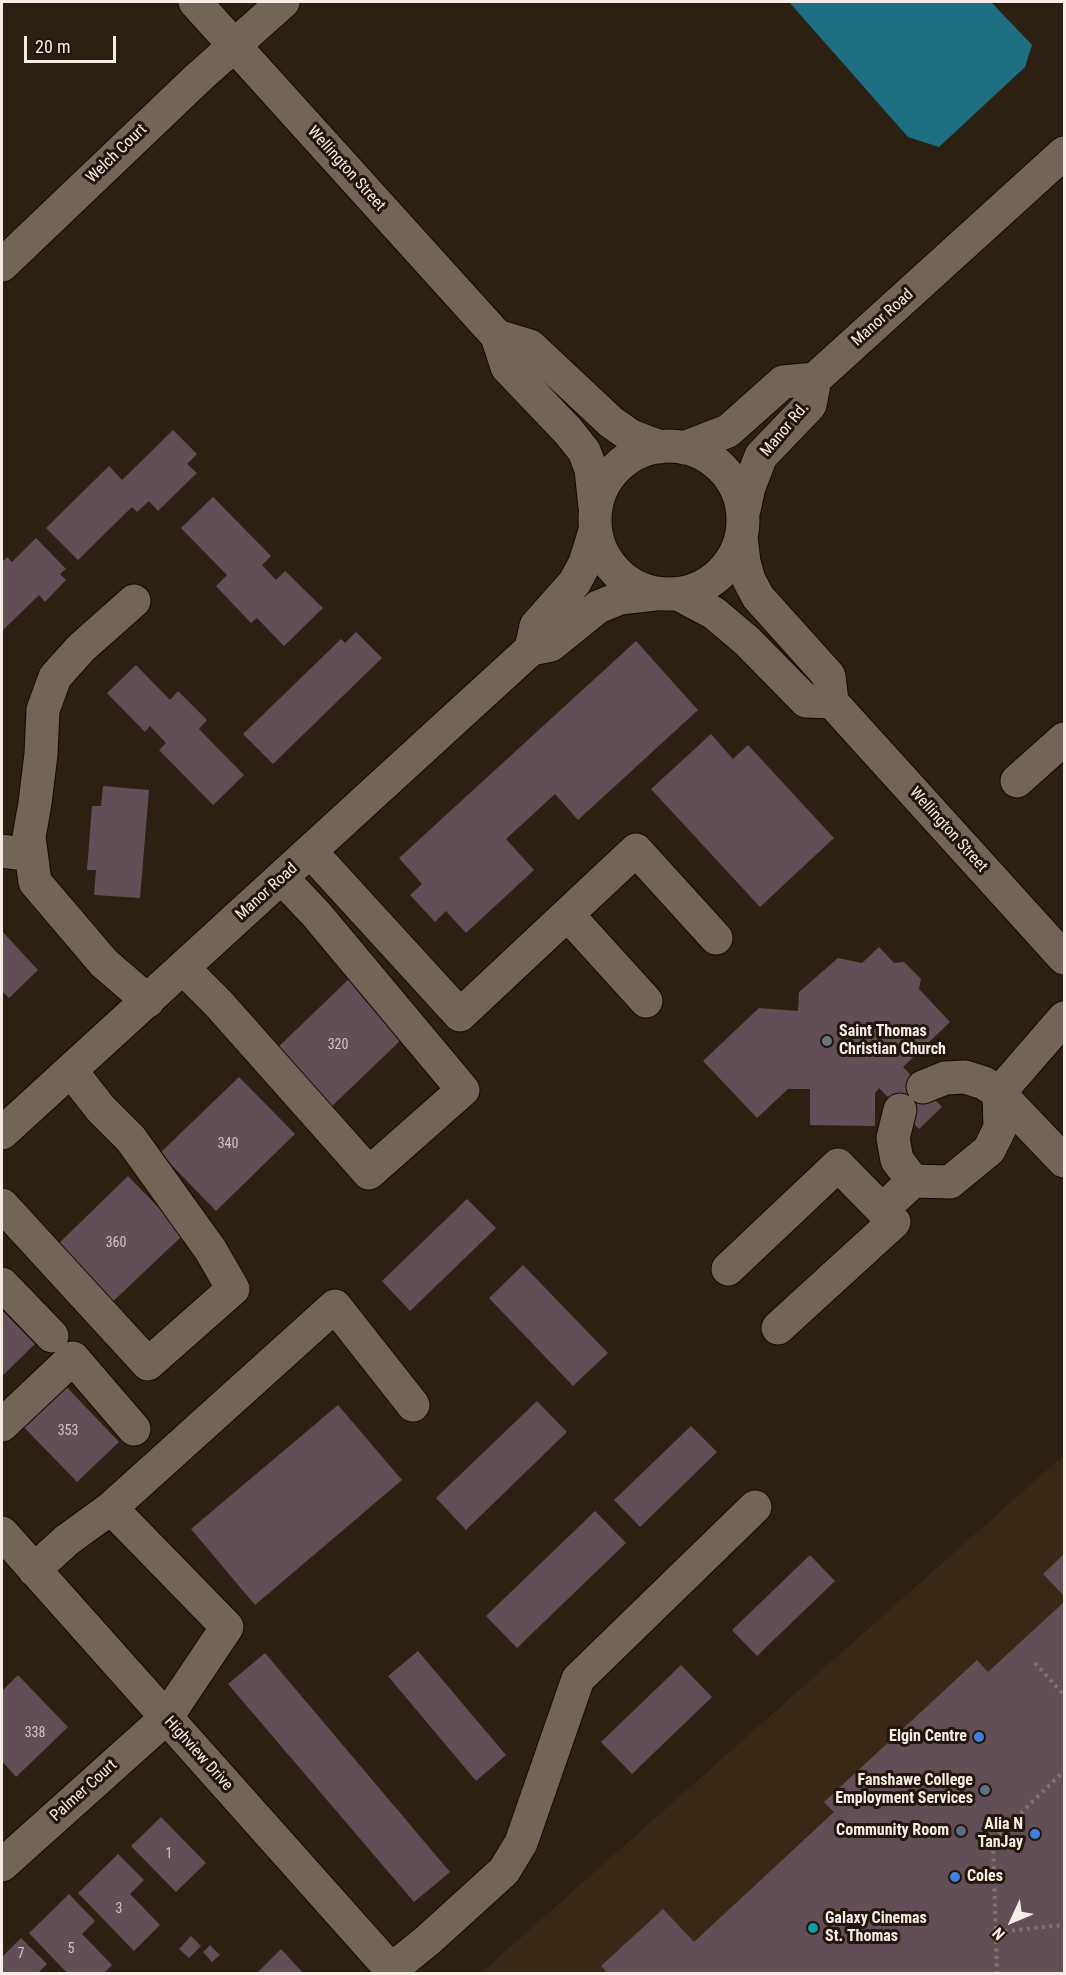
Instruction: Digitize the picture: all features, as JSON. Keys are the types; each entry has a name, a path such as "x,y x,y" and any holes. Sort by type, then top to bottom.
{"street":[{"name":"Wellington Street","path":"195,2 497,336 507,367 568,431 584,452 591,469 595,519"},
{"name":"Welch Court","path":"2,265 234,45 283,2"},
{"name":"Manor Road","path":"815,379 1065,153"},
{"path":"497,336 530,346 611,422 631,436 706,456 724,471 737,491 744,562 754,589 774,616 829,676 832,702 806,701 747,641 714,613 666,594 634,586 616,573 602,554 595,519"},
{"path":"531,650 536,626 575,582 585,563 603,484 619,466 638,453 672,447 728,431 783,382 815,379"},
{"name":"Manor Rd.","path":"742,525 749,487 761,456 810,405 815,379"},
{"path":"666,594 699,589 717,577 732,559 742,525"},
{"name":"Manor Road","path":"2,1133 531,650 552,645 598,607 620,598 666,594"},
{"path":"134,600 81,648 55,677 43,710 40,764 29,837 16,853 35,882 104,963 148,1000"},
{"name":"Wellington Street","path":"832,702 1065,958"},
{"path":"1017,781 1065,739"},
{"path":"311,852 460,1015 636,850 716,938"},
{"path":"183,968 218,1003 369,1173 464,1090 316,914 282,878"},
{"path":"568,915 646,1001"},
{"path":"881,1210 913,1181 950,1182 989,1150 1000,1128 999,1093 1065,1018"},
{"path":"2,1205 147,1364 233,1289 210,1249 131,1139 70,1071"},
{"path":"923,1087 945,1078 965,1077 984,1083 999,1093 1065,1161"},
{"path":"900,1110 893,1138 897,1160 913,1181"},
{"path":"728,1269 838,1165 894,1222 778,1328"},
{"path":"2,1284 52,1336"},
{"path":"34,1570 67,1540 111,1508 335,1306 413,1405"},
{"path":"2,1425 73,1358 134,1429"},
{"path":"393,1972 504,1871 521,1843 578,1679 755,1507"},
{"name":"Palmer Court","path":"2,1865 166,1718 227,1627 111,1508"},
{"name":"Highview Drive","path":"2,1533 393,1972"}],"path":[{"path":"1035,1663 1065,1695"},
{"path":"997,1974 993,1840 1065,1771"},
{"path":"996,1932 1065,1925"}],"shaded area":[{"path":"1064,1455 1064,1973 481,1973"}],"water":[{"path":"789,2 991,2 1032,45 1025,67 939,147 908,137"}],"building":[{"path":"173,430 197,454 187,464 197,473 158,511 149,501 137,512 132,507 78,560 46,528 109,466 122,480"},
{"path":"213,497 271,556 262,565 276,580 285,571 323,608 284,646 257,618 251,623 216,586 227,575 181,528"},
{"path":"36,538 66,569 60,574 66,580 45,602 39,595 2,631 2,562 7,557 12,562"},
{"path":"356,632 382,658 273,764 243,734 341,639 345,643"},
{"path":"636,641 698,710 578,820 555,794 506,839 534,870 466,933 446,911 435,922 410,895 422,884 399,858"},
{"path":"136,665 170,700 178,691 207,720 199,729 244,775 213,805 159,750 166,743 150,726 145,732 107,693"},
{"path":"711,734 733,759 748,745 834,838 760,907 651,789"},
{"path":"103,786 149,790 140,898 94,895 96,870 87,870 92,806 101,806"},
{"path":"2,931 38,970 9,998 2,991"},
{"name":"Saint Thomas Christian Church","path":"879,947 894,963 904,962 921,979 919,989 950,1022 903,1067 942,1107 919,1129 879,1088 875,1093 875,1126 810,1125 810,1089 788,1089 757,1118 703,1061 759,1008 798,1011 799,992 838,958 862,963"},
{"path":"350,978 405,1036 326,1112 270,1055"},
{"path":"239,1077 295,1134 216,1211 160,1153"},
{"path":"128,1176 184,1234 104,1310 49,1253"},
{"path":"467,1199 496,1228 410,1311 382,1281"},
{"path":"523,1265 608,1353 573,1386 489,1298"},
{"path":"2,1310 35,1344 2,1376"},
{"path":"60,1380 119,1442 77,1482 17,1420"},
{"path":"537,1401 567,1432 466,1530 436,1498"},
{"path":"338,1405 402,1480 255,1605 191,1529"},
{"path":"691,1426 717,1452 640,1527 614,1500"},
{"path":"595,1511 626,1543 517,1648 486,1616"},
{"path":"1064,1554 1064,1596 1043,1574"},
{"path":"810,1555 835,1581 757,1656 732,1630"},
{"name":"Elgin Centre","path":"1064,1602 1064,1974 608,1974 601,1966 663,1909 694,1942 834,1812 824,1802 977,1660 988,1672"},
{"path":"418,1651 506,1755 476,1781 388,1676"},
{"path":"265,1653 450,1872 414,1902 228,1684"},
{"path":"681,1665 712,1697 632,1774 601,1742"},
{"path":"18,1675 68,1727 16,1777 2,1761 2,1691"},
{"path":"161,1817 206,1863 176,1892 131,1846"},
{"path":"118,1854 144,1880 130,1894 160,1925 134,1951 78,1893"},
{"path":"69,1894 95,1921 82,1934 112,1965 103,1974 68,1974 29,1933"},
{"path":"191,1936 201,1946 189,1958 179,1949"},
{"path":"21,1938 47,1964 37,1974 2,1974 2,1957"},
{"path":"210,1945 220,1955 212,1962 203,1952"},
{"path":"281,1949 304,1974 256,1974"}],"place":[{"name":"Saint Thomas Christian Church","path":"827,1041"},
{"name":"Elgin Centre","path":"979,1737"},
{"name":"Fanshawe College Employment Services","path":"985,1790"},
{"name":"Community Room","path":"961,1831"},
{"name":"Alia N TanJay","path":"1035,1834"},
{"name":"Coles","path":"955,1877"},
{"name":"Galaxy Cinemas St. Thomas","path":"813,1928"}]}
